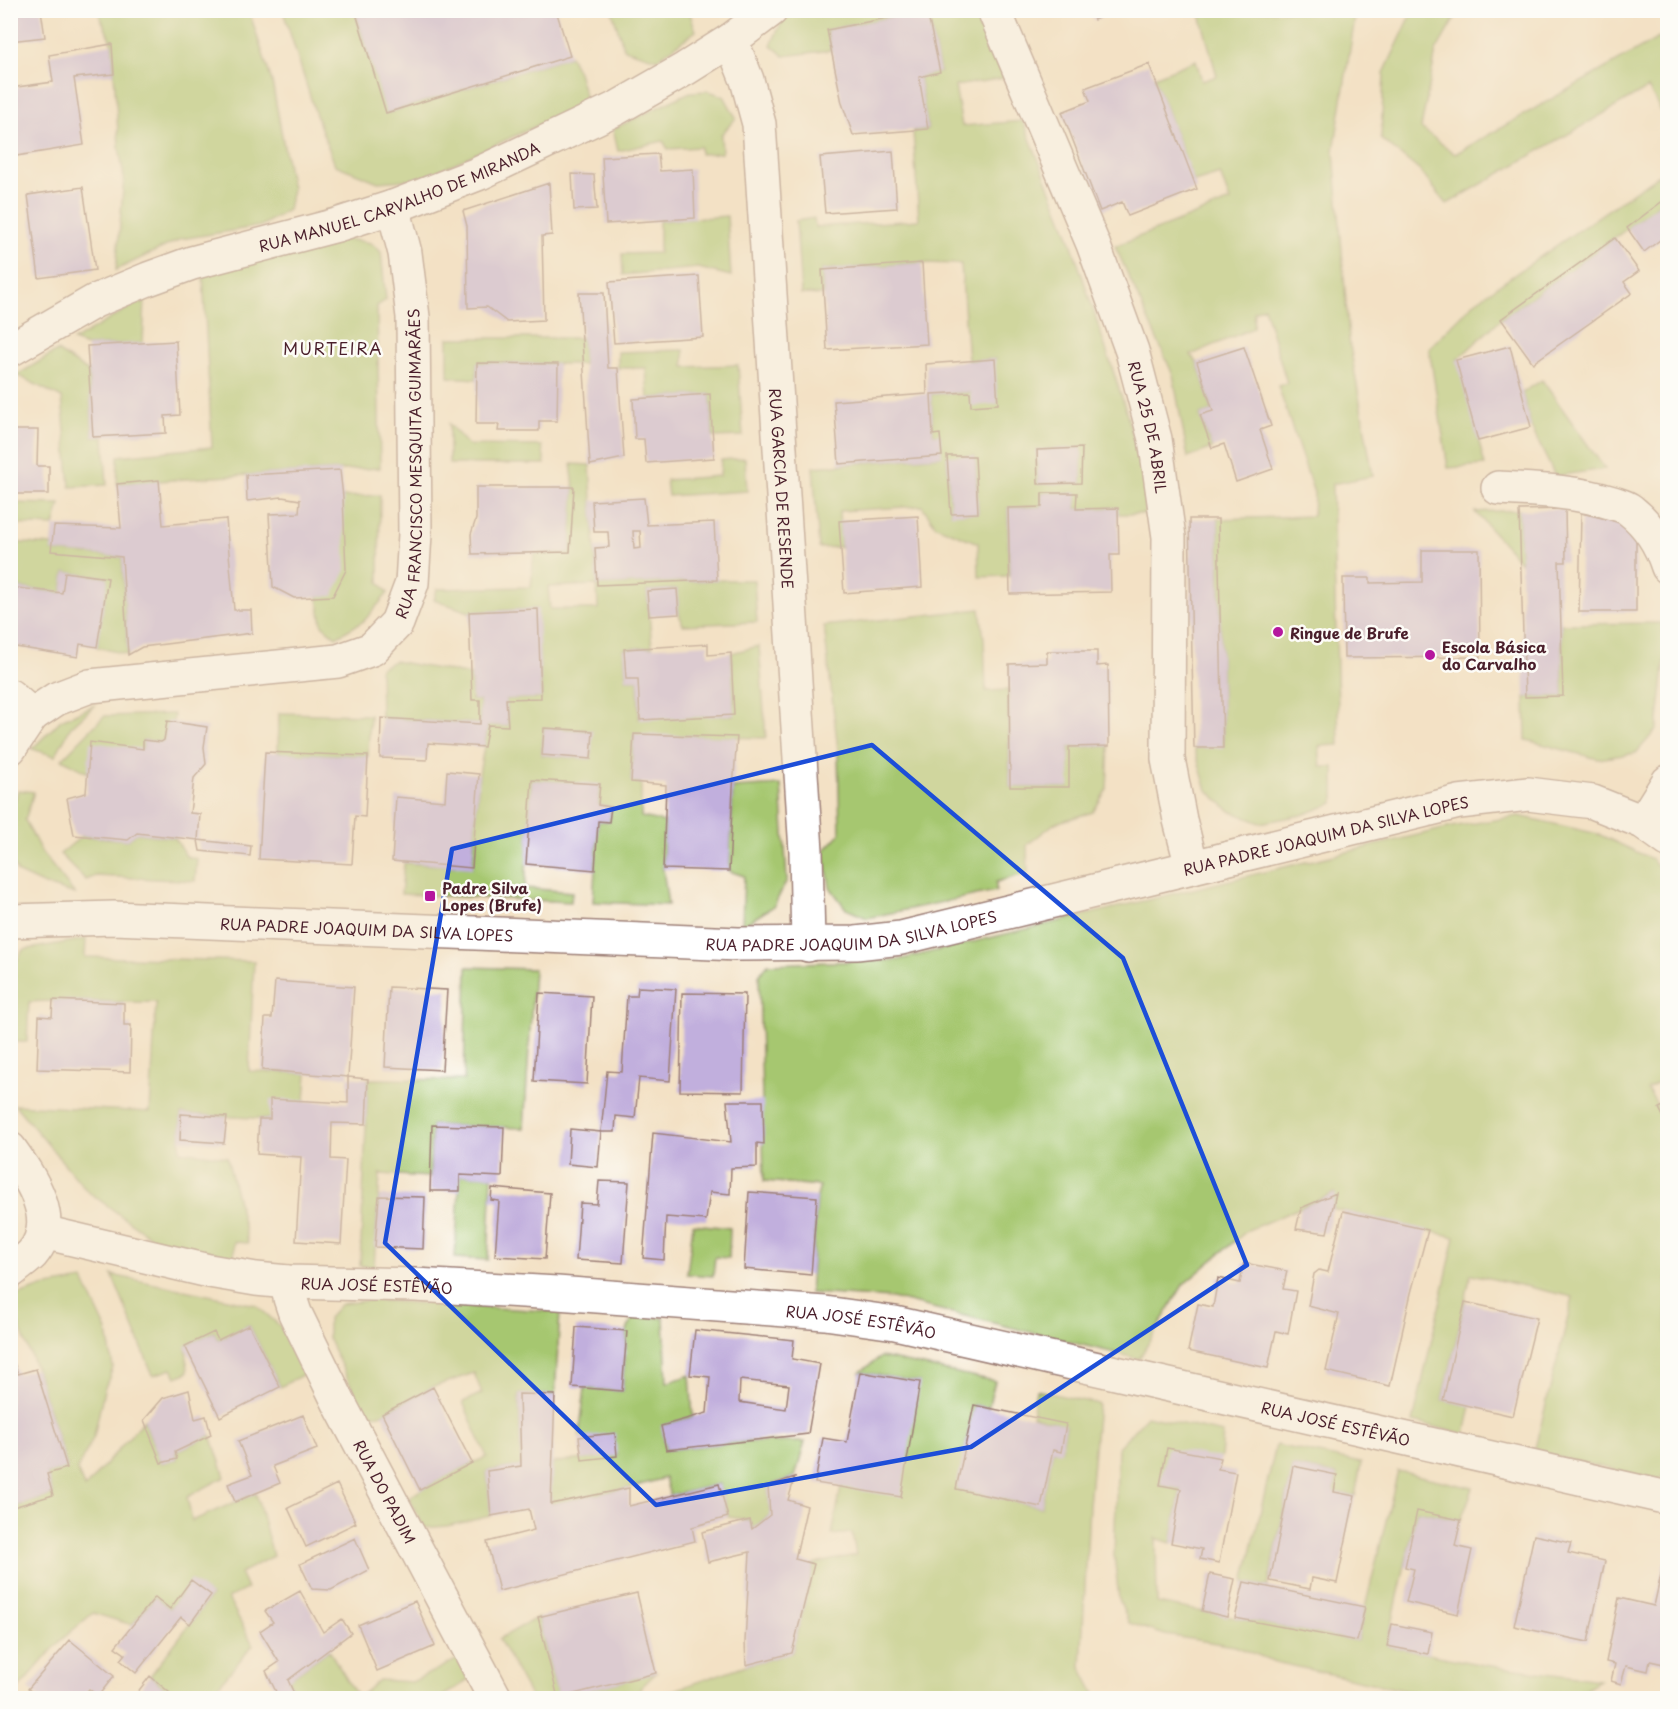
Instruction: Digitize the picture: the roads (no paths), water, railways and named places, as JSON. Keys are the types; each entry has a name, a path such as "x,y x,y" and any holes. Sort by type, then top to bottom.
{"street":[{"name":"RUA MANUEL CARVALHO DE MIRANDA","path":"10,350 95,301 148,279 192,263 337,225 393,207 480,173 617,108 686,69 731,40 771,10"},
{"name":"RUA 25 DE ABRIL","path":"994,10 1093,244 1132,351 1155,439 1169,537 1168,759 1192,867"},
{"name":"RUA GARCIA DE RESENDE","path":"731,40 747,80 759,124 806,851 808,945"},
{"name":"RUA FRANCISCO MESQUITA GUIMARÃES","path":"21,706 56,699 90,686 338,661 372,648 397,623 412,583 415,534 413,329 405,253 393,207"},
{"path":"1498,488 1564,492 1598,498 1628,508 1649,528 1668,567"},
{"path":"10,748 21,706"},
{"path":"1655,831 1668,782"},
{"name":"RUA PADRE JOAQUIM DA SILVA LOPES","path":"10,921 114,918 714,944 856,943 901,938 1459,802 1528,794 1593,802 1655,831"},
{"path":"10,1149 33,1182 43,1208 43,1233 33,1253 10,1272"},
{"name":"RUA JOSÉ ESTÊVÃO","path":"43,1233 209,1271 256,1279 557,1293 825,1313 895,1323 1668,1498"},
{"name":"RUA DO PADIM","path":"288,1282 295,1313 334,1393 495,1698"}],"place":[{"name":"Ringue de Brufe","path":"1278,632"},
{"name":"Escola Básica do Carvalho","path":"1430,655"},
{"name":"Padre Silva Lopes (Brufe)","path":"430,896"}],"district":[{"name":"MURTEIRA","path":"333,348"}]}
